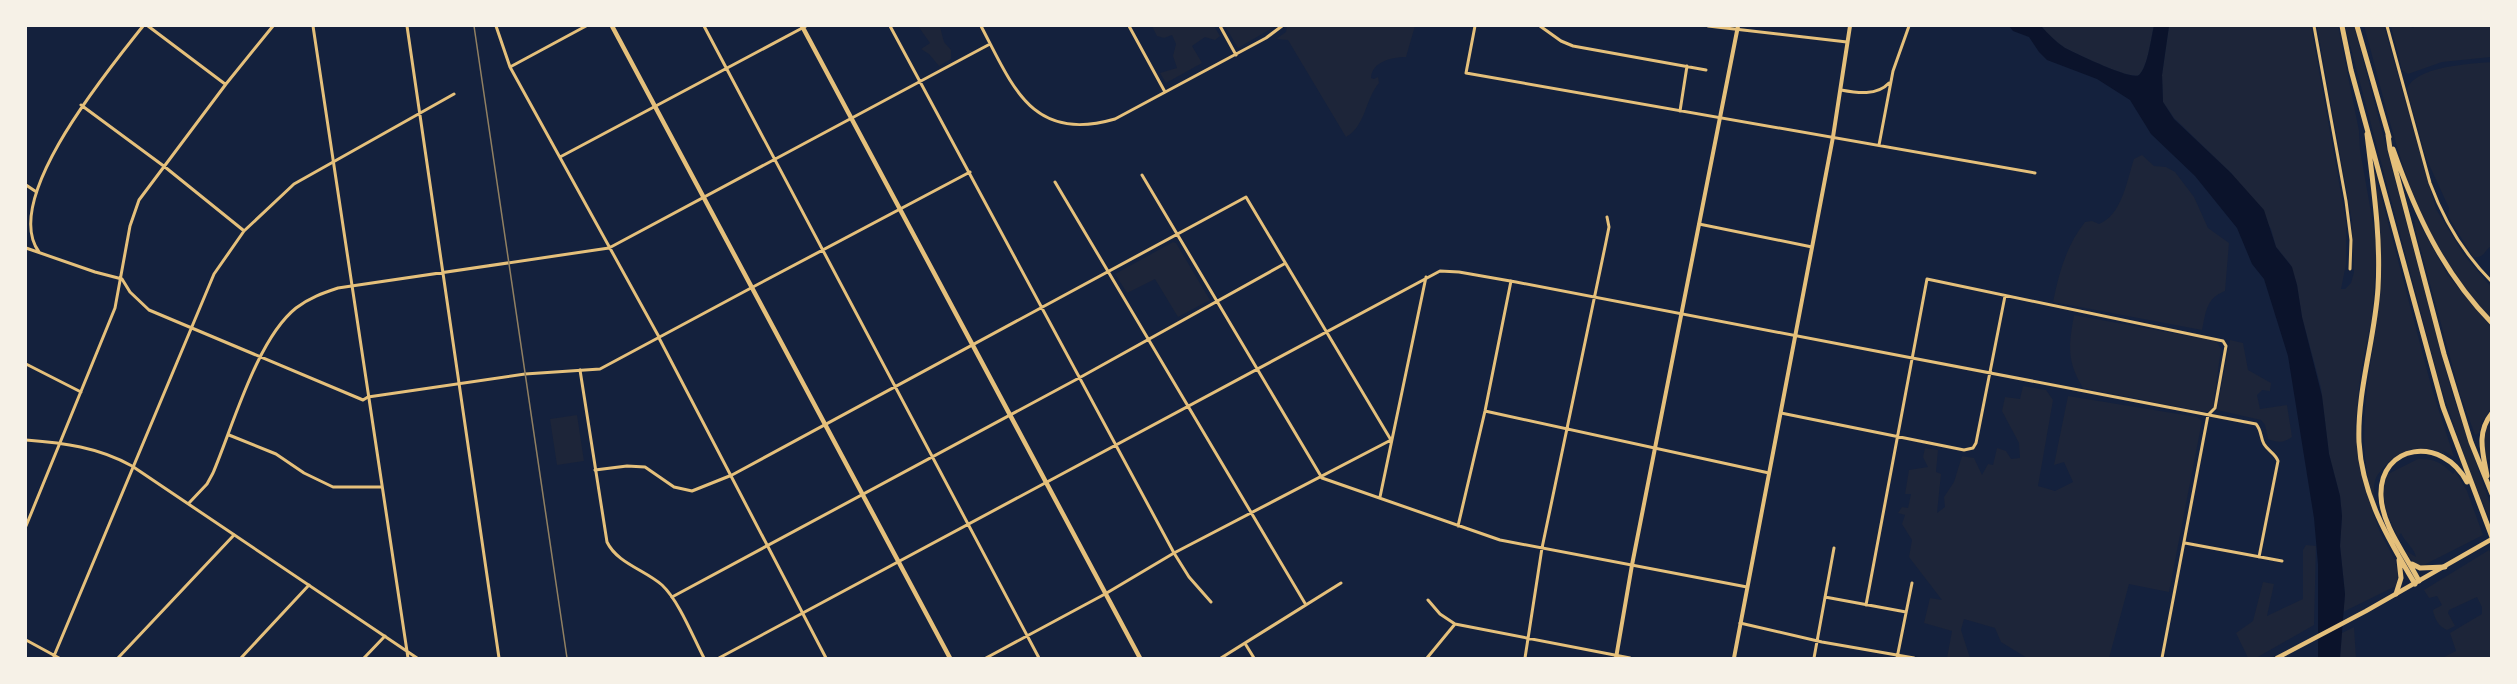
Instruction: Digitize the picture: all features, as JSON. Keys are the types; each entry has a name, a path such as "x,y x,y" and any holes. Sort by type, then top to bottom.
{"highway":[{"path":"2342,26 2351,70 2443,407 2492,538"},
{"path":"2357,26 2388,135 2408,192 2439,256 2455,281 2492,323"},
{"path":"2365,118 2379,259 2378,291 2359,440 2362,464 2373,508 2398,555 2417,582"},
{"path":"2388,135 2444,354 2471,442 2490,491"},
{"path":"2490,491 2481,438 2483,426 2492,412"},
{"path":"2417,582 2384,515 2381,502 2383,478 2397,460 2411,452 2422,450 2433,451 2445,457 2463,475 2483,516"},
{"path":"2396,594 2401,578 2398,555"},
{"path":"2410,564 2420,568 2445,567"}],"main road":[{"path":"612,26 950,658"},
{"path":"804,26 899,209 1140,658"},
{"path":"1734,658 1833,137 1850,26"},
{"path":"1617,657 1632,565 1738,27"},
{"path":"2277,658 2445,567 2492,538"}],"street":[{"path":"41,254 33,245 28,228 35,191 53,147 81,105 143,26"},
{"path":"148,26 226,84"},
{"path":"26,526 108,328 122,279 135,209 139,200 226,84 273,26"},
{"path":"313,26 408,658"},
{"path":"407,26 499,658"},
{"path":"496,26 510,67 659,337 826,658"},
{"path":"510,67 586,26"},
{"path":"704,26 1039,658"},
{"path":"560,158 804,26"},
{"path":"890,26 1174,553 1189,577 1211,602"},
{"path":"981,26 1011,85 1036,111 1055,120 1088,126 1116,119 1236,55 1282,26"},
{"path":"1129,26 1165,92"},
{"path":"1220,26 1236,55"},
{"path":"1475,26 1466,73 2035,174"},
{"path":"1540,26 1561,41 1574,46 1706,69"},
{"path":"1708,26 1738,27 1847,42"},
{"path":"1879,145 1890,82 1897,55 1909,26"},
{"path":"2314,26 2346,201 2351,240 2350,269"},
{"path":"2387,26 2438,206 2456,239 2492,282"},
{"path":"189,503 207,484 230,435 260,357 273,334 297,307 320,294 352,287 609,248 990,44"},
{"path":"1680,111 1687,66"},
{"path":"1840,90 1856,93 1877,91 1884,89 1890,82"},
{"path":"54,656 214,274 244,231 294,184 454,94"},
{"path":"81,105 165,167 244,231"},
{"path":"26,248 122,279 130,292 149,310 363,400 368,397 525,374 600,369 970,172"},
{"path":"1142,175 1322,477 1500,540 1747,587"},
{"path":"1055,182 1306,605"},
{"path":"26,184 35,191"},
{"path":"595,470 627,466 645,467 674,487 692,491 732,475 1246,197 1391,440"},
{"path":"1525,658 1542,548 1610,226 1607,217"},
{"path":"1699,224 1812,247"},
{"path":"672,597 1009,413 1079,378 1285,264"},
{"path":"719,658 1440,271 1511,281 2256,424 2261,431 2264,444 2277,456 2278,460 2259,557"},
{"path":"1380,497 1426,277"},
{"path":"1866,605 1927,279 2223,341 2226,346 2215,408 2208,415 2162,658"},
{"path":"1458,526 1485,411 1511,281"},
{"path":"1781,413 1964,450 1973,448 1976,443 2005,296"},
{"path":"26,364 81,392"},
{"path":"580,370 604,536 609,547 616,554 655,579 672,597 704,658"},
{"path":"1485,411 1769,473"},
{"path":"230,435 276,454 310,476 333,487 381,487"},
{"path":"26,440 60,442 100,451 132,466 417,658"},
{"path":"986,658 1105,594 1174,553 1252,515 1391,440"},
{"path":"118,658 234,534"},
{"path":"2184,543 2282,561"},
{"path":"1814,658 1834,548"},
{"path":"1221,658 1341,582"},
{"path":"1897,657 1912,583"},
{"path":"241,658 309,585"},
{"path":"1825,597 1906,612"},
{"path":"1428,600 1440,614 1455,624 1630,658"},
{"path":"1740,623 1817,641 1897,657 1914,658"},
{"path":"1427,658 1455,624"},
{"path":"364,658 385,636"},
{"path":"26,640 59,658"},
{"path":"1245,644 1254,658"}],"shaded area":[{"path":"918,26 945,26 940,27 944,42 951,50 951,59 939,66 929,54 921,49 930,43"},
{"path":"1152,26 1214,26 1220,36 1215,40 1205,37 1192,46 1202,63 1166,83 1160,73 1177,68 1173,56 1176,44 1172,35 1164,38 1157,36"},
{"path":"1225,26 1276,26 1238,48"},
{"path":"1287,26 1415,26 1406,57 1384,61 1372,72 1371,78 1378,77 1379,83 1374,89 1358,126 1346,137 1288,40 1276,39 1286,32"},
{"path":"2009,26 2041,26 2065,48 2103,66 2134,76 2139,75 2145,66 2154,26 2169,26 2162,75 2163,102 2174,119 2231,173 2264,210 2276,247 2292,267 2297,285 2302,317 2322,396 2329,454 2340,496 2342,516 2340,546 2345,594 2340,658 2318,658 2318,564 2314,518 2288,356 2264,279 2252,264 2237,228 2195,176 2151,134 2130,100 2097,79 2047,60 2029,37 2013,31"},
{"path":"2041,26 2154,26 2145,66 2139,75 2134,76 2103,66 2065,48"},
{"path":"2169,26 2311,26 2346,221 2346,264 2341,289 2345,289 2351,283 2354,272 2352,221 2317,26 2338,26 2359,131 2360,150 2377,246 2372,318 2361,370 2355,427 2366,492 2380,532 2395,560 2398,574 2396,586 2343,612 2345,594 2340,546 2342,516 2340,496 2329,454 2321,388 2302,317 2297,285 2290,264 2276,247 2271,229 2246,192 2231,173 2174,118 2163,102 2162,75"},
{"path":"2345,26 2354,26 2452,393 2491,506 2489,518 2470,473 2439,381"},
{"path":"2364,26 2384,26 2436,209 2464,255 2491,287 2491,318 2465,290 2442,257 2424,221 2396,142"},
{"path":"2391,26 2413,28 2415,26 2491,26 2491,57 2442,62 2408,74 2402,70"},
{"path":"2491,62 2491,246 2482,256 2473,257 2448,216 2449,208 2426,158 2407,90 2412,82 2431,71 2457,65"},
{"path":"2142,155 2154,166 2166,167 2175,172 2194,197 2208,228 2229,243 2225,291 2210,302 2202,330 2053,302 2064,260 2078,231 2085,222 2092,221 2099,224 2113,213 2122,196 2134,159"},
{"path":"2375,173 2432,389 2454,457 2442,450 2446,455 2428,449 2418,449 2393,459 2375,480 2376,506 2365,455 2364,429 2381,269 2373,174"},
{"path":"2417,219 2447,274 2491,327 2491,409 2482,422 2479,433 2475,435 2460,394 2416,232 2414,220"},
{"path":"1173,242 1176,243 1210,300 1178,317 1155,279 1127,293 1115,274"},
{"path":"2074,315 2216,341 2221,349 2213,407 2209,413 2083,388 2071,361"},
{"path":"2230,340 2243,343 2248,370 2271,383 2270,391 2262,390 2257,395 2260,409 2287,405 2292,437 2278,442 2268,439 2265,425 2261,420 2217,410"},
{"path":"2023,386 2046,390 2053,400 2038,486 2055,491 2073,482 2064,462 2054,465 2068,396 2197,417 2202,421 2169,592 2129,584 2109,658 2027,658 2001,642 1995,628 1964,619 1961,630 1970,658 1947,658 1952,631 1924,623 1930,598 1942,600 1909,557 1912,540 1902,524 1905,515 1898,513 1902,507 1908,508 1911,494 1905,494 1909,470 1928,467 1923,457 1925,448 1938,450 1936,472 1941,474 1937,513 1945,507 1944,497 1954,482 1962,456 1974,458 1982,475 1988,464 1993,465 1997,448 2006,451 2011,459 2020,458 2019,443 2002,411 2005,397 2020,399"},
{"path":"577,415 584,461 557,465 550,419"},
{"path":"2491,417 2491,469 2489,459 2487,460 2491,480 2486,464 2484,440"},
{"path":"2418,459 2437,462 2453,474 2455,471 2467,491 2483,535 2422,566 2409,556 2406,551 2416,557 2401,533 2398,538 2384,499 2388,474"},
{"path":"2306,545 2316,546 2314,625 2256,658 2248,658 2236,633 2253,621 2263,582 2274,584 2267,616 2303,599 2303,550"},
{"path":"2489,550 2492,554 2491,658 2442,658 2456,651 2450,633 2482,614 2482,607 2477,597 2449,610 2448,613 2455,626 2447,630 2439,624 2433,610 2442,605 2437,596 2429,598 2424,590"},
{"path":"2354,627 2356,658 2340,658 2342,633"}],"railway":[{"path":"474,26 567,658"}]}
